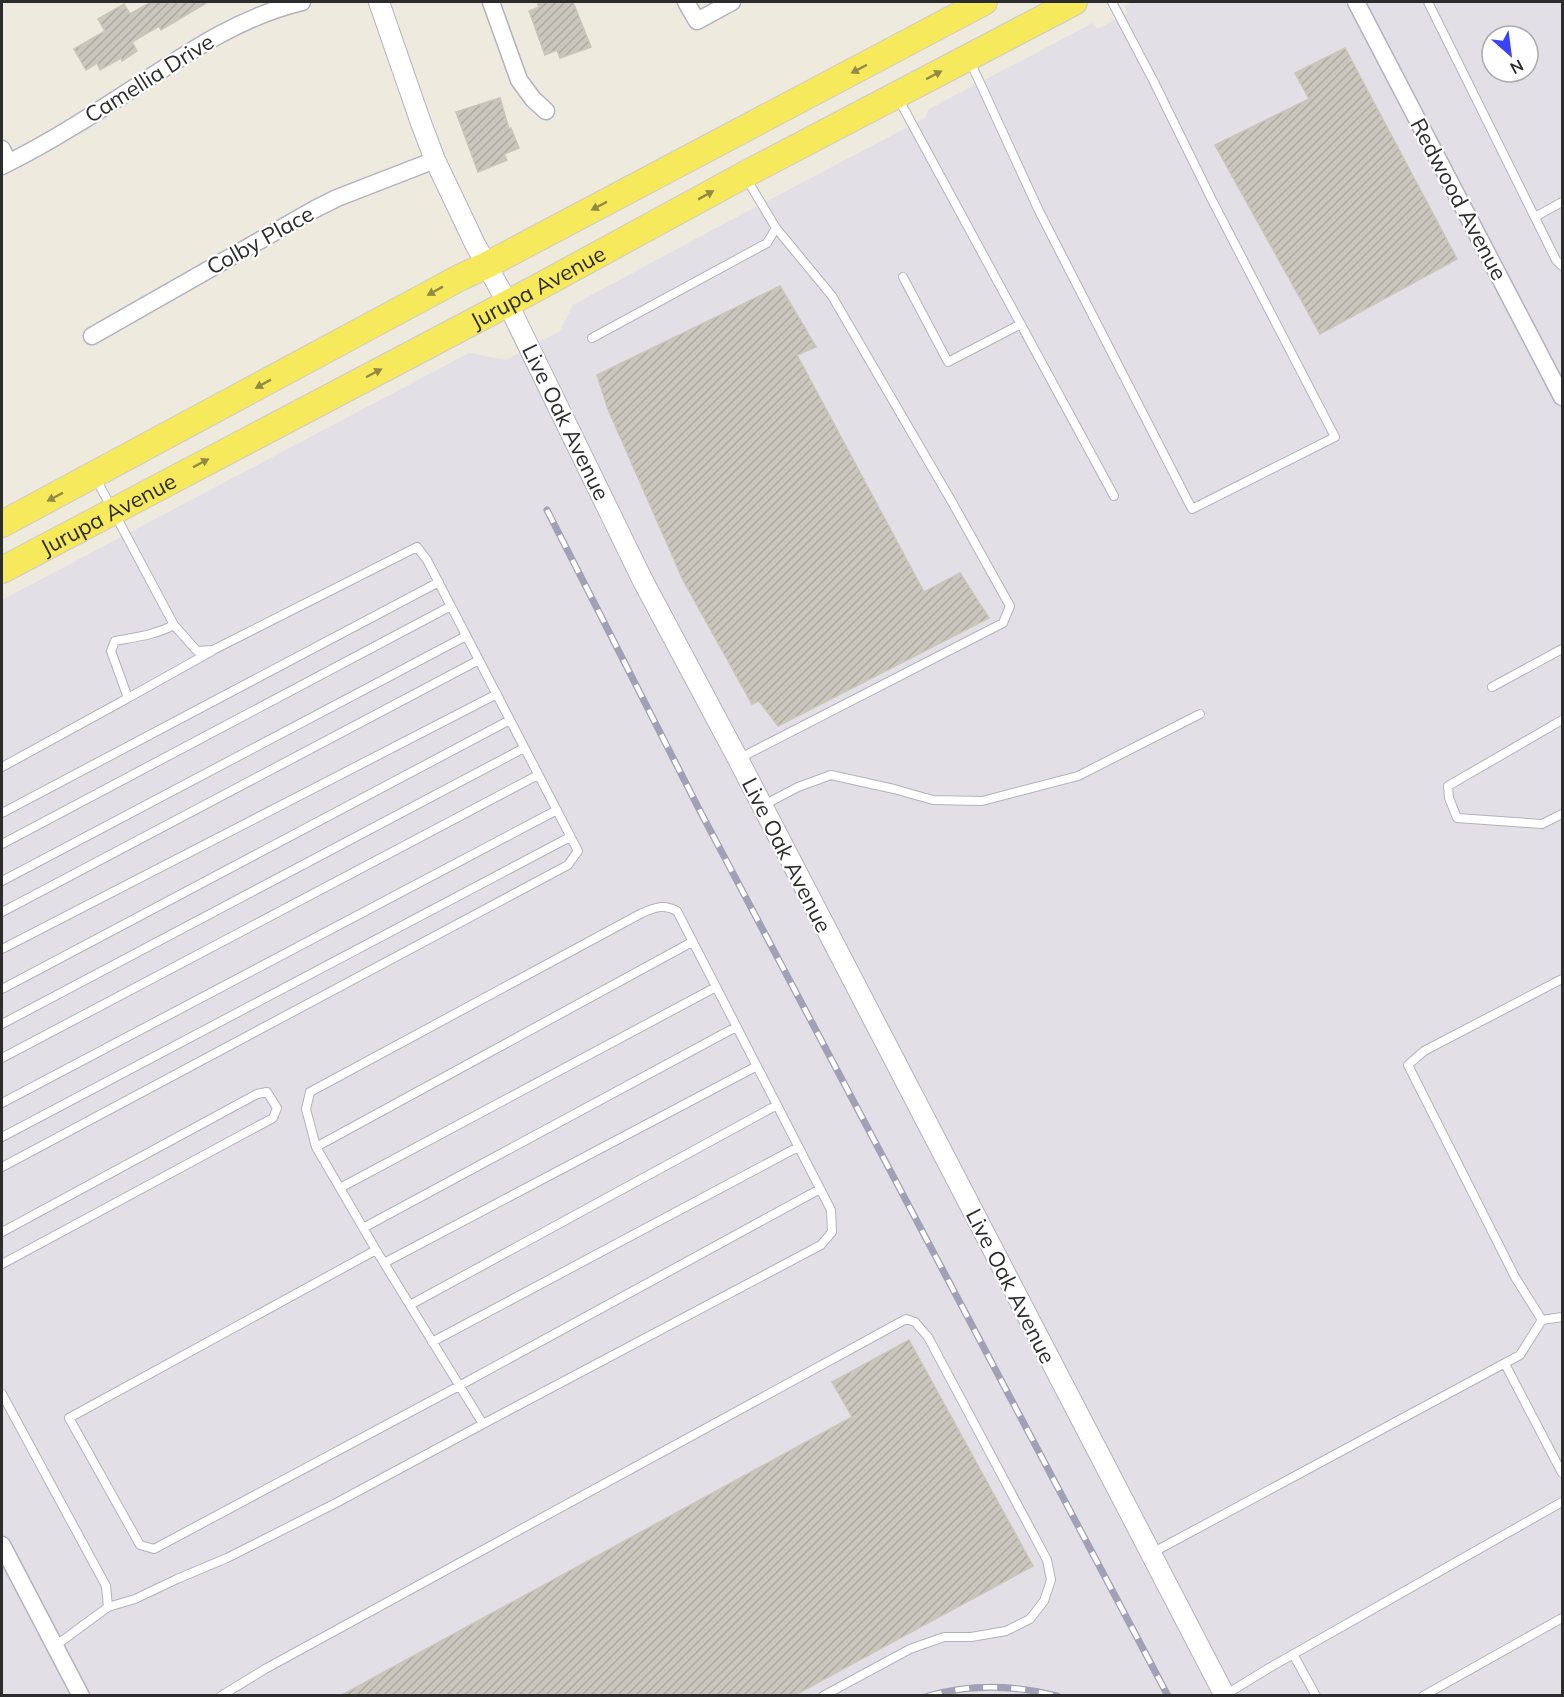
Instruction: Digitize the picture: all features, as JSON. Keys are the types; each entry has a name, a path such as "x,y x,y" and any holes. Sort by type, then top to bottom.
{"main road":[{"name":"Jurupa Avenue","path":"2,524 461,277 984,2"},
{"name":"Jurupa Avenue","path":"2,570 1074,2"}],"street":[{"name":"Camellia Drive","path":"4,159 55,137 225,31 261,14 302,2"},
{"name":"Live Oak Avenue","path":"379,2 407,88 435,160 643,581 1225,1695"},
{"path":"491,2 519,80 533,99 546,111"},
{"path":"686,2 696,21 732,2"},
{"name":"Redwood Avenue","path":"1356,2 1562,394"},
{"name":"Colby Place","path":"92,336 315,209 337,198 435,160"},
{"path":"2,1545 81,1695"}],"lane":[{"path":"968,57 1039,211 1192,509 1335,436 1112,2"},
{"path":"1428,2 1556,260 1563,266"},
{"path":"896,95 1114,496"},
{"path":"738,759 1003,623 1010,606 832,296 776,228 744,175"},
{"path":"1535,217 1563,202"},
{"path":"592,338 767,243 776,228"},
{"path":"903,277 948,362 1019,325"},
{"path":"94,476 174,625 196,651 213,650"},
{"path":"2,767 213,650 417,547 427,560 578,851 568,865 2,1167"},
{"path":"2,813 438,582"},
{"path":"2,844 451,606"},
{"path":"128,698 111,651 115,641 162,631 174,625"},
{"path":"2,881 466,636"},
{"path":"1492,687 1563,649"},
{"path":"2,912 479,660"},
{"path":"2,949 497,694"},
{"path":"761,806 798,787 831,775 894,789 933,801 982,801 1078,776 1200,714"},
{"path":"2,989 510,720"},
{"path":"1563,720 1448,786 1449,798 1457,818 1542,824 1563,814"},
{"path":"2,1024 524,748"},
{"path":"2,1058 538,775"},
{"path":"2,1103 556,810"},
{"path":"2,1137 570,837"},
{"path":"55,1646 108,1608 135,1599 227,1558 336,1503 820,1245 832,1232 831,1210 677,911 669,907 657,906 310,1092 306,1109 316,1147 483,1424"},
{"path":"316,1147 692,942"},
{"path":"1542,1320 1515,1277 1408,1065 1424,1051 1563,979"},
{"path":"340,1188 716,987"},
{"path":"363,1228 736,1028"},
{"path":"384,1263 756,1066"},
{"path":"2,1232 257,1094 267,1092 274,1100 277,1108 273,1118 2,1264"},
{"path":"410,1305 777,1105"},
{"path":"432,1342 798,1147"},
{"path":"376,1250 69,1418 140,1545 154,1549 820,1189"},
{"path":"1150,1554 1505,1364 1520,1355 1542,1320 1563,1317"},
{"path":"221,1695 906,1319 915,1322 928,1337 1047,1560 1051,1580 1044,1600 1030,1619 1006,1631 971,1637 944,1637 910,1649 823,1695"},
{"path":"1505,1364 1563,1473"},
{"path":"2,1394 106,1586 108,1608"},
{"path":"1225,1695 1293,1654 1563,1502"},
{"path":"1423,1695 1563,1618"},
{"path":"1293,1654 1316,1695"}],"shaded area":[{"path":"1133,2 1562,2 1562,1695 2,1696 2,600 469,353 506,360 560,331 573,305 925,118 929,109 1093,23 1097,29 1128,13 1125,6"}],"building":[{"path":"151,2 208,2 161,30 159,26 132,42 137,51 122,61 121,58 100,70 97,63 86,70 74,49 105,31 98,19 124,4 130,14"},
{"path":"537,2 573,2 591,47 560,58 557,50 545,55 529,11 539,7"},
{"path":"1345,48 1457,259 1320,334 1215,145 1309,99 1295,73"},
{"path":"500,98 509,129 511,128 519,148 504,154 507,160 478,172 456,112"},
{"path":"780,286 816,347 797,355 924,592 960,573 989,618 778,726 759,701 752,704 683,580 608,409 597,375"},
{"path":"909,1340 1033,1566 795,1695 342,1695 852,1417 832,1382"}],"railway":[{"path":"547,510 699,809 1168,1696"},
{"path":"928,1696 960,1689 992,1687 1057,1696"}]}
